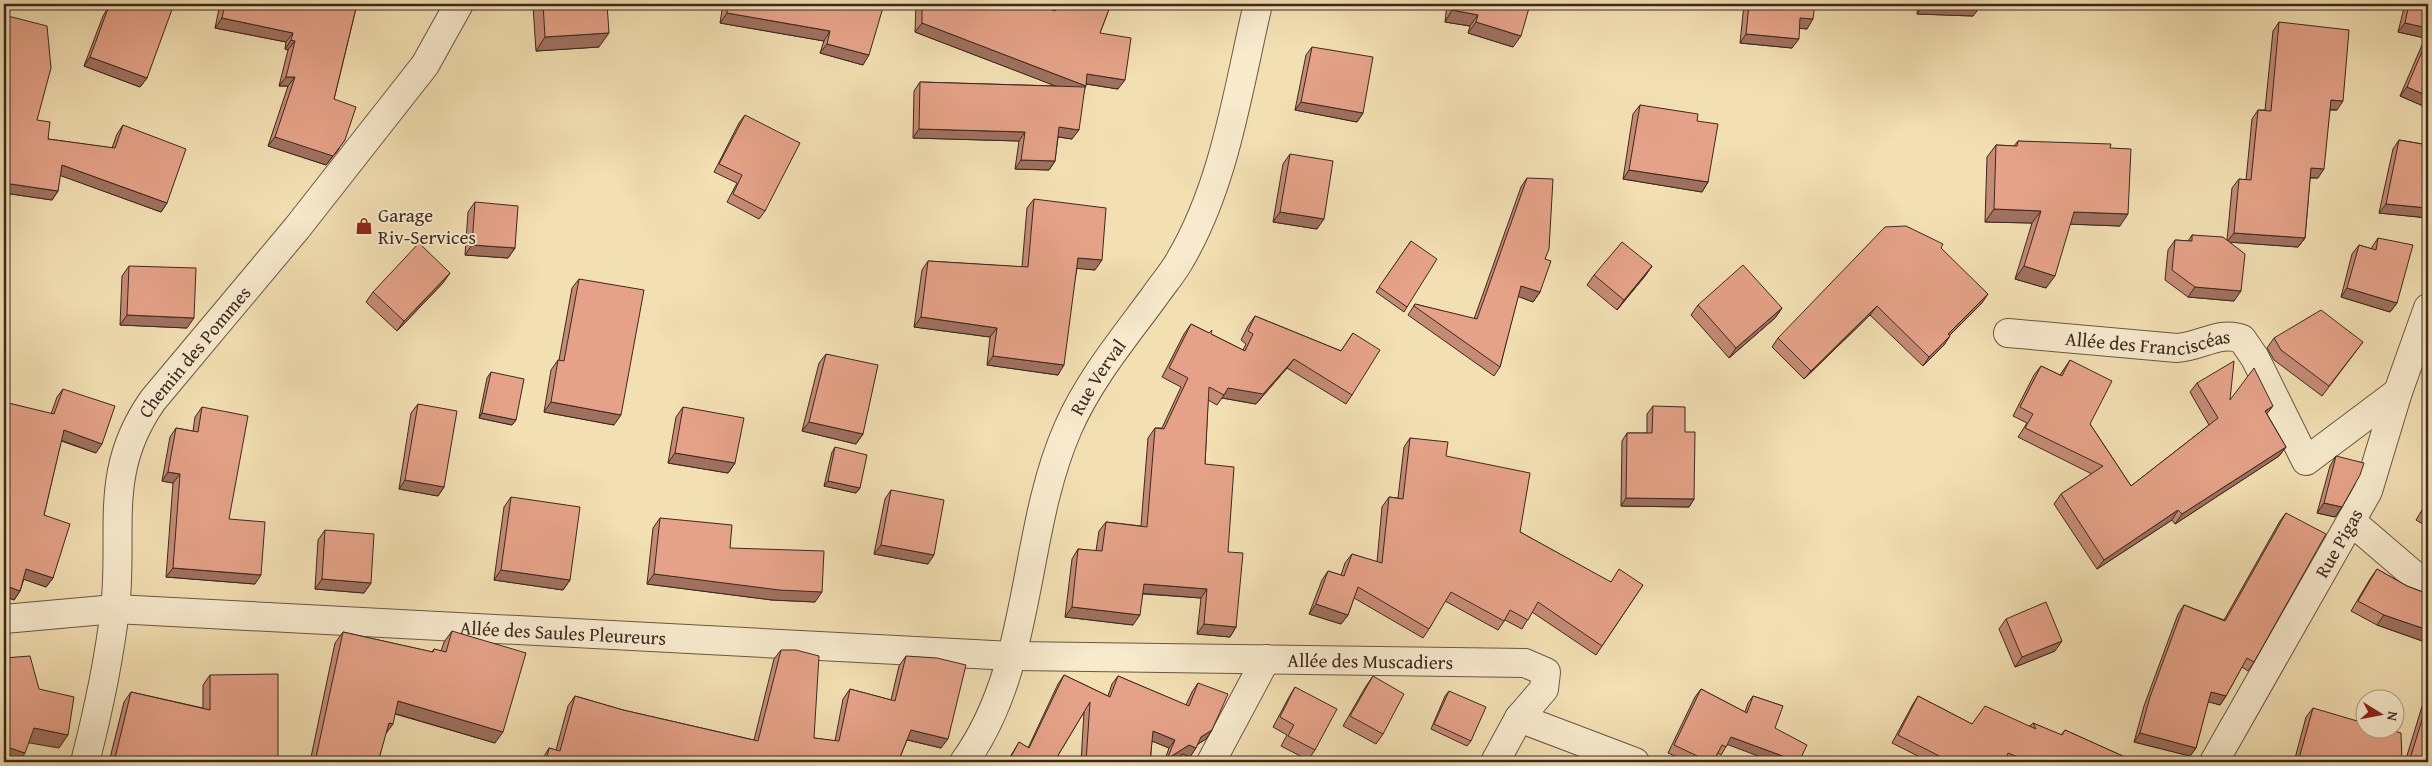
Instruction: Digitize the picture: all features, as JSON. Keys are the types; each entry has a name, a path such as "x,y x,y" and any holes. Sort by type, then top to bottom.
{"street":[{"name":"Chemin des Pommes","path":"85,762 95,722 115,608 119,491 127,447 138,422 153,400 297,228 425,65 459,4"},
{"name":"Rue Verval","path":"964,762 995,706 1012,656 1050,481 1068,428 1095,377 1180,261 1206,211 1222,158 1258,4"},
{"name":"Rue Pigas","path":"2214,762 2352,522 2368,490 2398,392 2428,308"},
{"name":"Allée des Franciscéas","path":"2008,333 2177,348 2191,347 2227,335 2242,339 2255,358 2306,461 2398,392"},
{"path":"2352,522 2428,587"},
{"name":"Allée des Saules Pleureurs","path":"4,619 115,608 1012,656"},
{"name":"Allée des Muscadiers","path":"1012,656 1525,663 1546,672 1546,681 1544,690 1518,718"},
{"path":"1211,762 1266,659"},
{"path":"1495,762 1518,718 1635,762"}],"building":[{"path":"117,4 174,4 147,78 90,57 109,6"},
{"path":"225,4 357,4 334,99 356,107 345,140 333,156 275,137 295,77 286,77 295,41 291,40 293,33 222,18"},
{"path":"543,4 607,4 609,33 545,37"},
{"path":"728,4 884,4 869,55 827,44 830,31 727,13"},
{"path":"922,4 1037,4 1055,11 1058,4 1111,4 1100,33 1131,38 1125,80 1087,74 1086,86 922,23"},
{"path":"1453,4 1522,4 1522,6 1529,8 1521,36 1476,22 1478,15 1452,10"},
{"path":"1749,4 1815,4 1813,19 1800,18 1799,39 1746,34"},
{"path":"1924,4 1980,4 1980,7"},
{"path":"2409,4 2428,4 2428,28 2405,23"},
{"path":"4,15 47,26 51,68 37,120 50,122 48,139 115,148 123,125 186,149 167,203 62,165 58,191 4,183 4,157 8,135 4,135"},
{"path":"2279,22 2349,30 2343,101 2331,100 2324,169 2311,168 2305,238 2234,233 2239,179 2251,180 2258,110 2271,111"},
{"path":"2428,37 2428,96 2407,87"},
{"path":"1312,47 1373,57 1363,113 1301,102"},
{"path":"920,82 1085,87 1079,130 1059,127 1055,161 1021,160 1025,132 919,129"},
{"path":"1640,105 1698,114 1697,121 1718,124 1708,182 1629,170"},
{"path":"745,115 800,143 765,211 733,194 742,175 719,164"},
{"path":"2399,140 2428,145 2428,208 2386,204"},
{"path":"2018,141 2111,144 2110,148 2131,149 2128,214 2074,212 2055,276 2024,266 2041,211 1994,209 1996,145 2017,146"},
{"path":"1290,154 1333,161 1324,219 1280,212"},
{"path":"1527,178 1553,179 1549,249 1545,259 1551,261 1540,292 1521,286 1500,367 1414,306 1415,304 1477,319"},
{"path":"1034,199 1106,208 1102,260 1078,258 1064,365 993,356 997,328 921,317 928,261 1028,267"},
{"path":"475,202 518,206 515,248 472,245"},
{"path":"1906,226 1943,244 1941,248 1988,294 1948,334 1950,336 1929,357 1877,306 1811,371 1778,338 1885,227"},
{"path":"2192,235 2223,237 2245,254 2241,291 2195,287 2172,270 2175,240 2192,241"},
{"path":"2378,238 2413,245 2397,303 2347,288 2359,245 2376,250"},
{"path":"1411,241 1437,259 1407,307 1379,287"},
{"path":"1622,242 1652,266 1624,300 1594,275"},
{"path":"419,243 450,273 404,321 373,292"},
{"path":"1743,265 1782,308 1736,348 1698,305"},
{"path":"129,266 196,268 194,318 127,315"},
{"path":"579,279 644,290 621,415 551,402 558,360 564,361"},
{"path":"2321,310 2363,342 2329,386 2281,350 2274,338"},
{"path":"1255,316 1341,351 1353,333 1380,350 1352,395 1294,359 1263,394 1228,388 1224,395 1209,387 1205,464 1234,467 1228,552 1243,553 1236,627 1204,624 1207,589 1144,584 1140,615 1072,607 1078,549 1102,551 1106,522 1147,527 1155,428 1164,429 1188,378 1169,368 1191,324 1209,333 1212,330 1211,334 1245,351 1253,334 1248,331"},
{"path":"826,354 878,365 863,434 809,422"},
{"path":"2070,360 2112,381 2090,424 2131,486 2218,418 2197,383 2234,361 2230,400 2254,368 2273,406 2265,411 2286,447 2182,514 2178,510 2104,560 2061,494 2103,466 2025,428 2033,414 2020,407 2041,366 2062,376"},
{"path":"491,372 524,379 516,420 482,413"},
{"path":"63,389 115,406 102,444 64,430 44,515 70,524 53,578 26,569 20,591 4,585 4,402 54,414"},
{"path":"418,404 457,411 444,487 405,480"},
{"path":"1653,406 1685,407 1685,432 1695,432 1694,499 1626,498 1627,433 1652,433"},
{"path":"202,407 248,416 229,519 265,522 261,575 173,568 180,474 168,472 176,428 198,432"},
{"path":"683,407 744,418 735,463 675,453"},
{"path":"1410,438 1448,442 1446,456 1530,473 1520,532 1611,582 1619,569 1643,585 1602,646 1538,602 1528,620 1510,610 1504,621 1451,592 1429,629 1358,587 1348,615 1316,604 1328,571 1344,576 1352,554 1382,563 1389,497 1403,499"},
{"path":"835,447 867,455 860,488 828,481"},
{"path":"2336,456 2364,463 2360,475 2342,507 2324,503"},
{"path":"891,490 944,500 934,555 881,545"},
{"path":"511,497 580,507 570,580 501,570"},
{"path":"2428,502 2428,515 2422,512"},
{"path":"2286,513 2326,534 2254,662 2247,658 2226,696 2211,692 2196,748 2140,733 2150,697 2184,605 2225,621"},
{"path":"660,518 732,525 730,548 824,551 822,592 779,590 654,574"},
{"path":"325,530 374,534 371,583 322,579"},
{"path":"2377,569 2407,586 2428,594 2428,630 2384,615 2358,601"},
{"path":"2046,602 2062,641 2022,657 2006,619"},
{"path":"452,631 526,653 503,732 398,701 393,724 389,723 378,762 315,762 343,632 433,652 434,649 446,652"},
{"path":"781,650 796,650 819,656 814,738 839,741 850,689 895,701 906,656 937,658 966,665 948,739 911,730 898,762 546,762 549,748 560,751 575,696 623,710 758,741"},
{"path":"30,656 39,689 74,697 68,735 34,728 25,753 4,746 4,658"},
{"path":"278,674 278,762 114,762 131,692 210,710 210,675"},
{"path":"1064,675 1110,697 1118,676 1189,706 1198,683 1228,694 1212,730 1201,737 1196,748 1189,745 1167,759 1175,740 1153,731 1150,762 1086,762 1090,702 1054,762 1008,762 1019,742 1029,748"},
{"path":"1373,676 1404,694 1383,734 1350,716"},
{"path":"1295,687 1337,709 1315,750 1288,736 1294,725 1280,717"},
{"path":"1701,689 1747,713 1753,696 1783,706 1775,728 1807,745 1799,762 1731,737 1726,747 1722,745 1713,762 1674,745"},
{"path":"1449,691 1486,707 1471,741 1434,724"},
{"path":"1918,696 1972,724 1985,706 2036,729 2033,723 2062,735 2065,730 2136,762 2030,762 2008,753 2005,762 1951,762 1898,735"},
{"path":"2428,700 2428,762 2421,762 2410,759"},
{"path":"2313,708 2354,720 2354,738 2401,738 2402,762 2298,762"}],"place":[{"name":"Garage Riv-Services","path":"364,226"}]}
